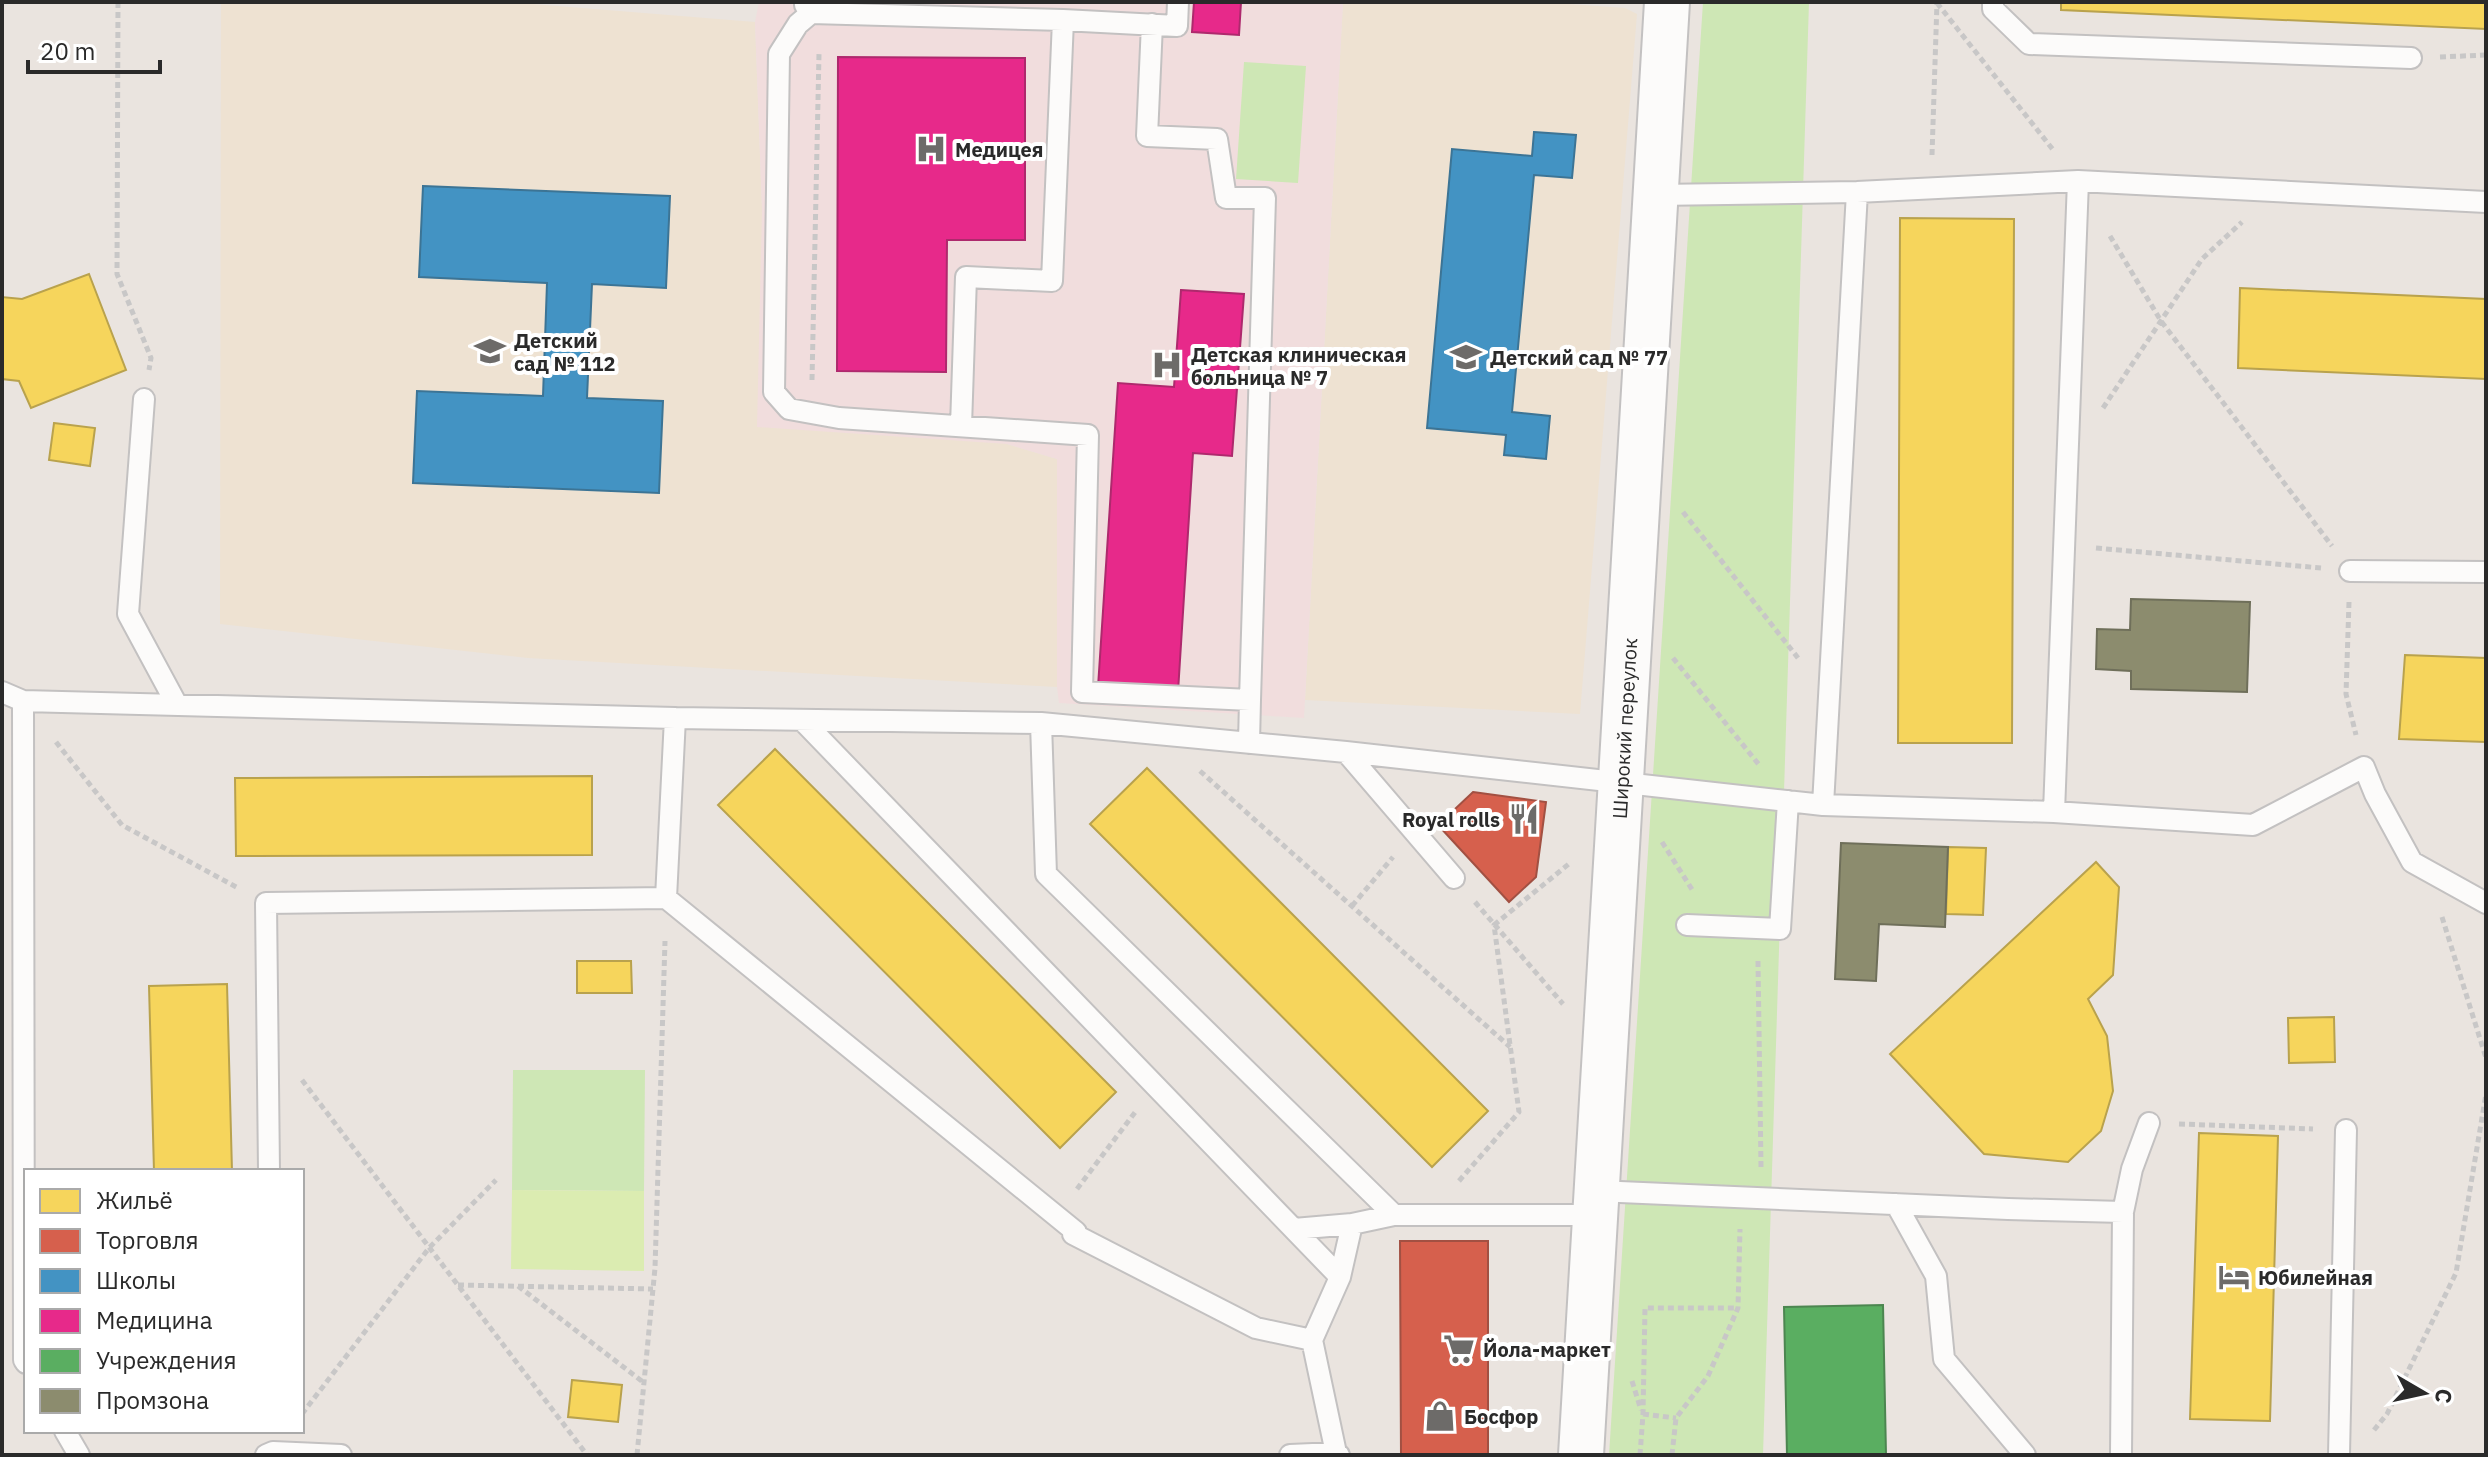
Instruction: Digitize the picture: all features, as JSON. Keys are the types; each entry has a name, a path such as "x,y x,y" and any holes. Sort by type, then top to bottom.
{"street":[{"name":"Широкий переулок","path":"1581,1455 1667,2"}],"lane":[{"path":"1178,2 1177,26 807,8 779,54 774,392 789,409 839,418 1088,435 1082,692 1250,700"},
{"path":"1993,2 1993,9 2029,44 2411,58"},
{"path":"961,426 966,277 1052,281 1063,20"},
{"path":"1152,24 1147,136 1217,139 1226,198 1265,198 1249,743"},
{"path":"1656,195 1857,192 2078,181 2486,202"},
{"path":"2054,812 2078,181"},
{"path":"1823,805 1857,192"},
{"path":"144,399 128,614 177,705"},
{"path":"2350,571 2486,572"},
{"path":"2,692 23,701 675,718 1041,723 1346,752 1823,805 2054,812 2253,825 2364,767 2412,862 2486,903"},
{"path":"23,701 24,1329"},
{"path":"666,898 675,718"},
{"path":"802,720 1340,1277"},
{"path":"1041,723 1046,874 1394,1215"},
{"path":"1346,752 1454,878"},
{"path":"1687,925 1780,929 1788,801"},
{"path":"269,1169 266,903 666,898 1076,1232 1073,1234 1256,1328 1312,1340"},
{"path":"2121,1455 2123,1212 2132,1169 2149,1123"},
{"path":"2339,1455 2346,1130"},
{"path":"1294,1229 1352,1224 1394,1215 1740,1197 2123,1212"},
{"path":"1896,1204 1936,1276 1944,1359 2025,1455"},
{"path":"1290,1455 1338,1454 1312,1340 1340,1277 1352,1224"},
{"path":"66,1433 79,1455"},
{"path":"273,1433 269,1454 341,1455"}],"path":[{"path":"118,2 117,274 151,358 144,399"},
{"path":"1937,2 2078,181 2161,321 2350,571 2346,694 2364,767"},
{"path":"1931,188 1937,2"},
{"path":"811,413 819,43"},
{"path":"2411,58 2486,55"},
{"path":"2067,463 2202,259 2275,191"},
{"path":"1681,509 1829,697"},
{"path":"2064,546 2350,571"},
{"path":"1671,656 1788,801"},
{"path":"23,701 122,825 266,903"},
{"path":"1159,735 1510,1047"},
{"path":"1352,906 1414,831"},
{"path":"1658,835 1715,926"},
{"path":"1494,925 1581,854"},
{"path":"2412,862 2417,888 2440,911 2486,1058"},
{"path":"1454,878 1569,1011"},
{"path":"637,1455 653,1289 666,898"},
{"path":"1430,1215 1519,1112 1494,925"},
{"path":"1758,928 1761,1198"},
{"path":"267,1035 587,1455"},
{"path":"1056,1216 1156,1085"},
{"path":"2370,1435 2387,1414 2456,1273 2486,1094"},
{"path":"2149,1123 2346,1130"},
{"path":"304,1411 429,1248 496,1180"},
{"path":"1672,1455 1676,1418 1708,1376 1738,1308 1740,1197"},
{"path":"457,1285 653,1289"},
{"path":"518,1286 644,1382"},
{"path":"1640,1455 1645,1308 1738,1308"},
{"path":"1643,1414 1676,1418"}],"shaded area":[{"name":"Детский сад № 112","path":"221,2 508,2 755,22 762,209 1007,444 1057,459 1057,687 528,658 220,624"},
{"path":"759,2 1343,2 1304,718 1059,703 1057,459 1007,444 757,427 762,209 755,22"},
{"name":"Детский сад № 77","path":"1343,2 1540,2 1625,8 1637,14 1580,714 1305,700"}],"green space":[{"path":"1703,2 1809,2 1763,1455 1609,1455"},
{"path":"1244,62 1306,66 1298,183 1236,179"},
{"path":"513,1070 645,1070 644,1191 512,1190"},
{"path":"512,1190 644,1191 644,1271 511,1269"}],"building: Жильё":[{"path":"2061,2 2486,2 2486,29 2061,10"},
{"path":"1900,218 2014,219 2012,743 1898,743"},
{"path":"89,274 126,370 31,408 19,381 2,379 2,297 22,299"},
{"path":"2240,288 2486,299 2486,379 2238,368"},
{"path":"54,423 95,428 90,466 49,460"},
{"path":"2405,655 2486,658 2486,742 2399,739"},
{"path":"775,749 1116,1092 1060,1148 718,805"},
{"path":"1147,768 1488,1111 1432,1167 1090,824"},
{"path":"592,776 592,855 236,856 235,778"},
{"path":"1948,847 1986,848 1983,915 1946,914"},
{"path":"2096,862 2119,887 2113,975 2088,999 2107,1036 2113,1091 2101,1131 2068,1162 1984,1154 1890,1054"},
{"path":"577,961 631,961 632,993 577,993"},
{"path":"227,984 232,1169 154,1169 149,986"},
{"path":"2334,1017 2335,1062 2289,1063 2288,1018"},
{"name":"Юбилейная","path":"2199,1133 2278,1136 2270,1421 2190,1419"},
{"path":"572,1380 622,1385 618,1422 568,1417"}],"building: Торговля":[{"path":"1473,792 1546,802 1536,877 1509,902 1438,825"},
{"path":"1400,1241 1488,1241 1488,1455 1401,1455"}],"building: Школы":[{"path":"1534,132 1576,135 1572,178 1534,175 1512,412 1550,416 1546,459 1504,455 1506,435 1427,428 1452,149 1532,156"},
{"path":"423,186 670,196 666,288 592,284 587,398 663,401 659,493 413,483 417,391 543,396 547,283 419,277"}],"building: Медицина":[{"path":"1194,2 1241,2 1239,35 1192,32"},
{"name":"Медицея","path":"838,57 1025,58 1025,240 947,240 946,372 837,371"},
{"path":"1181,290 1244,294 1232,456 1193,453 1178,692 1098,687 1118,383 1174,387"}],"building: Учреждения":[{"path":"1883,1305 1886,1455 1787,1455 1784,1307"}],"building: Промзона":[{"path":"2131,599 2250,602 2247,692 2131,689 2131,671 2096,669 2097,629 2130,630"},
{"path":"1841,843 1948,847 1945,927 1879,924 1876,981 1835,979"}],"place":[{"name":"Медицея","path":"931,149"},
{"name":"Детский сад № 112","path":"490,351"},
{"name":"Детский сад № 77","path":"1466,357"},
{"name":"Детская клиническая больница № 7","path":"1167,365"},
{"name":"Royal rolls","path":"1524,819"},
{"name":"Юбилейная","path":"2234,1277"},
{"name":"Йола-маркет","path":"1459,1349"},
{"name":"Босфор","path":"1440,1416"}]}
